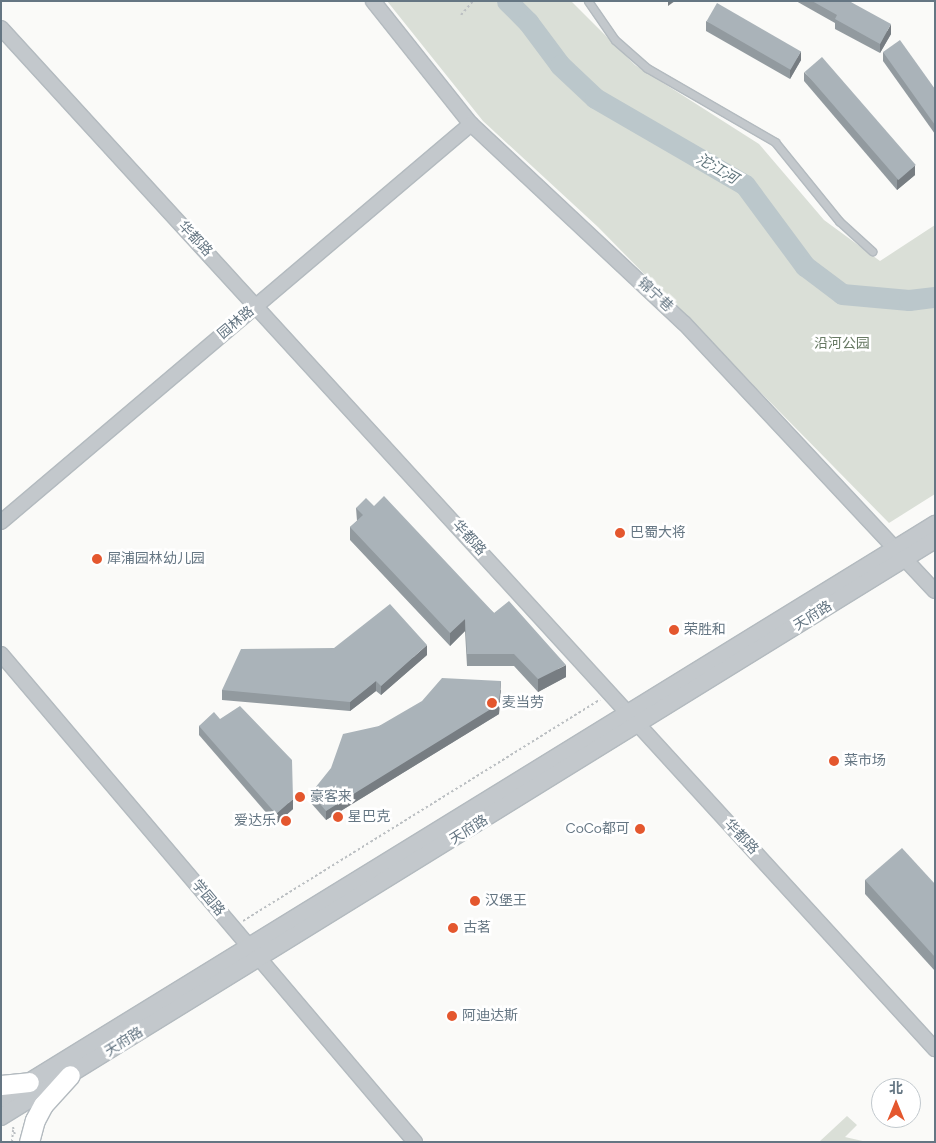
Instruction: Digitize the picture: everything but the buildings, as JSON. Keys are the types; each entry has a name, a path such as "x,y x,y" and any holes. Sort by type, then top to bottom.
{"main road":[{"path":"29,1142 35,1120 43,1105 70,1075"},
{"path":"1,1085 29,1082"}],"street":[{"name":"锦宁巷","path":"373,1 471,124 684,323 935,592"},
{"name":"华都路","path":"1,28 935,1049"},
{"name":"园林路","path":"1,522 471,124"},
{"name":"天府路","path":"1,1099 638,726 899,554 935,524"},
{"name":"天府路","path":"7,1122 70,1075 254,952 628,713 899,554 935,540"},
{"name":"学园路","path":"1,654 415,1142"}],"lane":[{"path":"588,1 615,40 647,68 775,142 839,220 872,251"}],"path":[{"path":"461,15 473,1"},
{"path":"233,927 611,694"},
{"path":"7,1122 12,1142"}],"green space":[{"name":"沿河公园","path":"387,1 571,1 635,65 759,144 824,220 880,261 935,225 935,494 889,523 598,227 483,121"},
{"path":"847,1116 857,1125 845,1137 867,1142 819,1142"}],"waterway":[{"name":"沱江河","path":"507,1 528,22 560,65 595,98 745,185 805,266 842,294 909,300 935,297"}],"place":[{"name":"巴蜀大将","path":"620,533"},
{"name":"犀浦园林幼儿园","path":"97,559"},
{"name":"荣胜和","path":"674,630"},
{"name":"麦当劳","path":"492,703"},
{"name":"菜市场","path":"834,761"},
{"name":"豪客来","path":"300,797"},
{"name":"星巴克","path":"338,817"},
{"name":"爱达乐","path":"286,821"},
{"name":"CoCo都可","path":"640,829"},
{"name":"汉堡王","path":"475,901"},
{"name":"古茗","path":"453,928"},
{"name":"阿迪达斯","path":"452,1016"}]}
